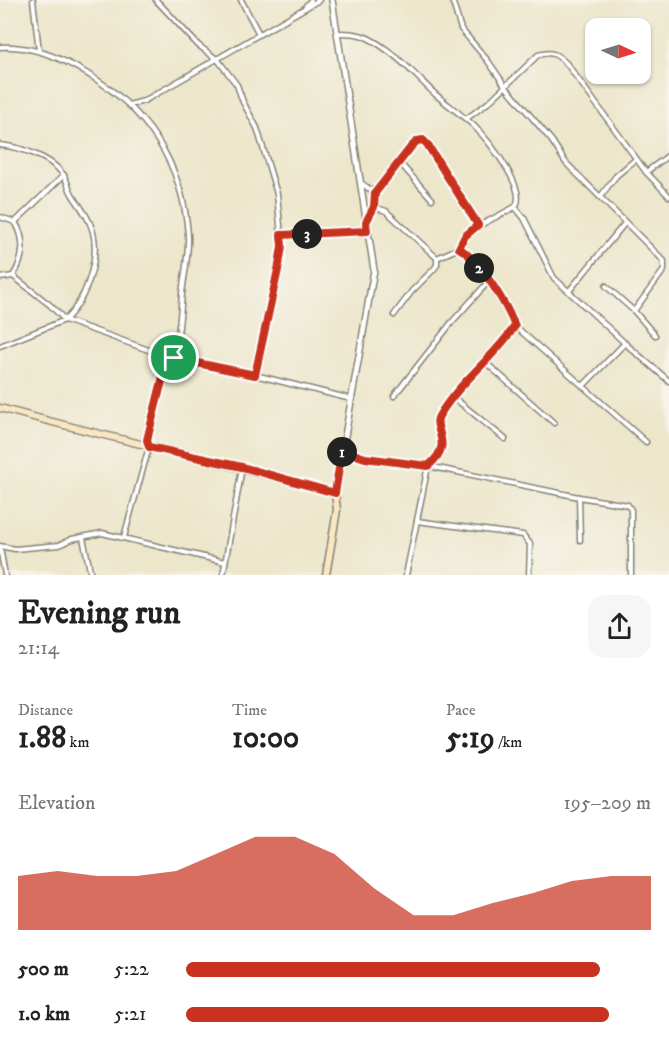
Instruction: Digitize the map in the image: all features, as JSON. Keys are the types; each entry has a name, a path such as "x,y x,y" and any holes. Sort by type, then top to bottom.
{"main road":[{"path":"0,408 149,447 242,467 335,493 337,510 326,575"}],"street":[{"path":"33,0 39,51"},
{"path":"156,0 198,45 218,60 237,85 257,128 277,194 282,246 255,375"},
{"path":"242,0 259,34"},
{"path":"302,10 311,0"},
{"path":"129,105 144,101 320,0"},
{"path":"330,0 374,270 349,399 335,493"},
{"path":"452,0 461,29 552,141 566,163 664,261 664,270 634,311"},
{"path":"337,33 357,33 370,39 398,59 466,119 492,147 510,172 519,198 515,207 478,225 465,236 459,248 437,258"},
{"path":"0,47 39,51 60,58 100,81 129,105 155,135 173,166 188,237 174,358"},
{"path":"466,119 506,87 538,55 548,52 556,54 567,64 646,172 669,196"},
{"path":"366,222 374,207 375,193 417,141 423,140 478,225"},
{"path":"0,145 10,146 55,165 64,175 70,191 91,224 96,251 85,289 72,314 65,320 0,346"},
{"path":"646,172 669,155"},
{"path":"600,198 616,176 636,159"},
{"path":"399,162 432,199"},
{"path":"15,222 64,175"},
{"path":"360,183 375,193"},
{"path":"374,207 386,211 437,258 437,265 434,269 412,291 394,315"},
{"path":"515,207 524,218 555,278 624,343 669,381"},
{"path":"0,217 15,222 23,241 21,259 13,276"},
{"path":"569,291 625,223"},
{"path":"281,235 367,231"},
{"path":"459,248 466,252 489,281 515,326 646,442"},
{"path":"0,278 13,276 65,320 168,357 255,375 349,399"},
{"path":"394,396 452,322 489,281"},
{"path":"606,286 634,311 655,335"},
{"path":"406,575 428,466 435,460 441,447 442,435 437,421 453,397 515,326"},
{"path":"583,386 624,343"},
{"path":"124,537 149,447 147,440 168,357"},
{"path":"484,361 555,423"},
{"path":"453,397 505,439"},
{"path":"342,450 365,458 428,466 628,505 631,510 630,575"},
{"path":"223,575 242,467"},
{"path":"579,497 580,540"},
{"path":"417,521 523,535 530,544 529,575"},
{"path":"5,575 0,547 15,549 59,545 72,539 102,533 225,562"},
{"path":"83,538 91,575"}],"route":[{"path":"423,140 478,225 465,236 459,248 474,261 496,290 515,326 472,374 438,417 437,421 443,440 435,460 428,466 359,457 342,450 335,493 242,467 149,447 147,440 168,357 174,358 255,375 279,265 281,235 367,231 366,222 374,207 375,193 411,147 417,141 423,140"}]}
